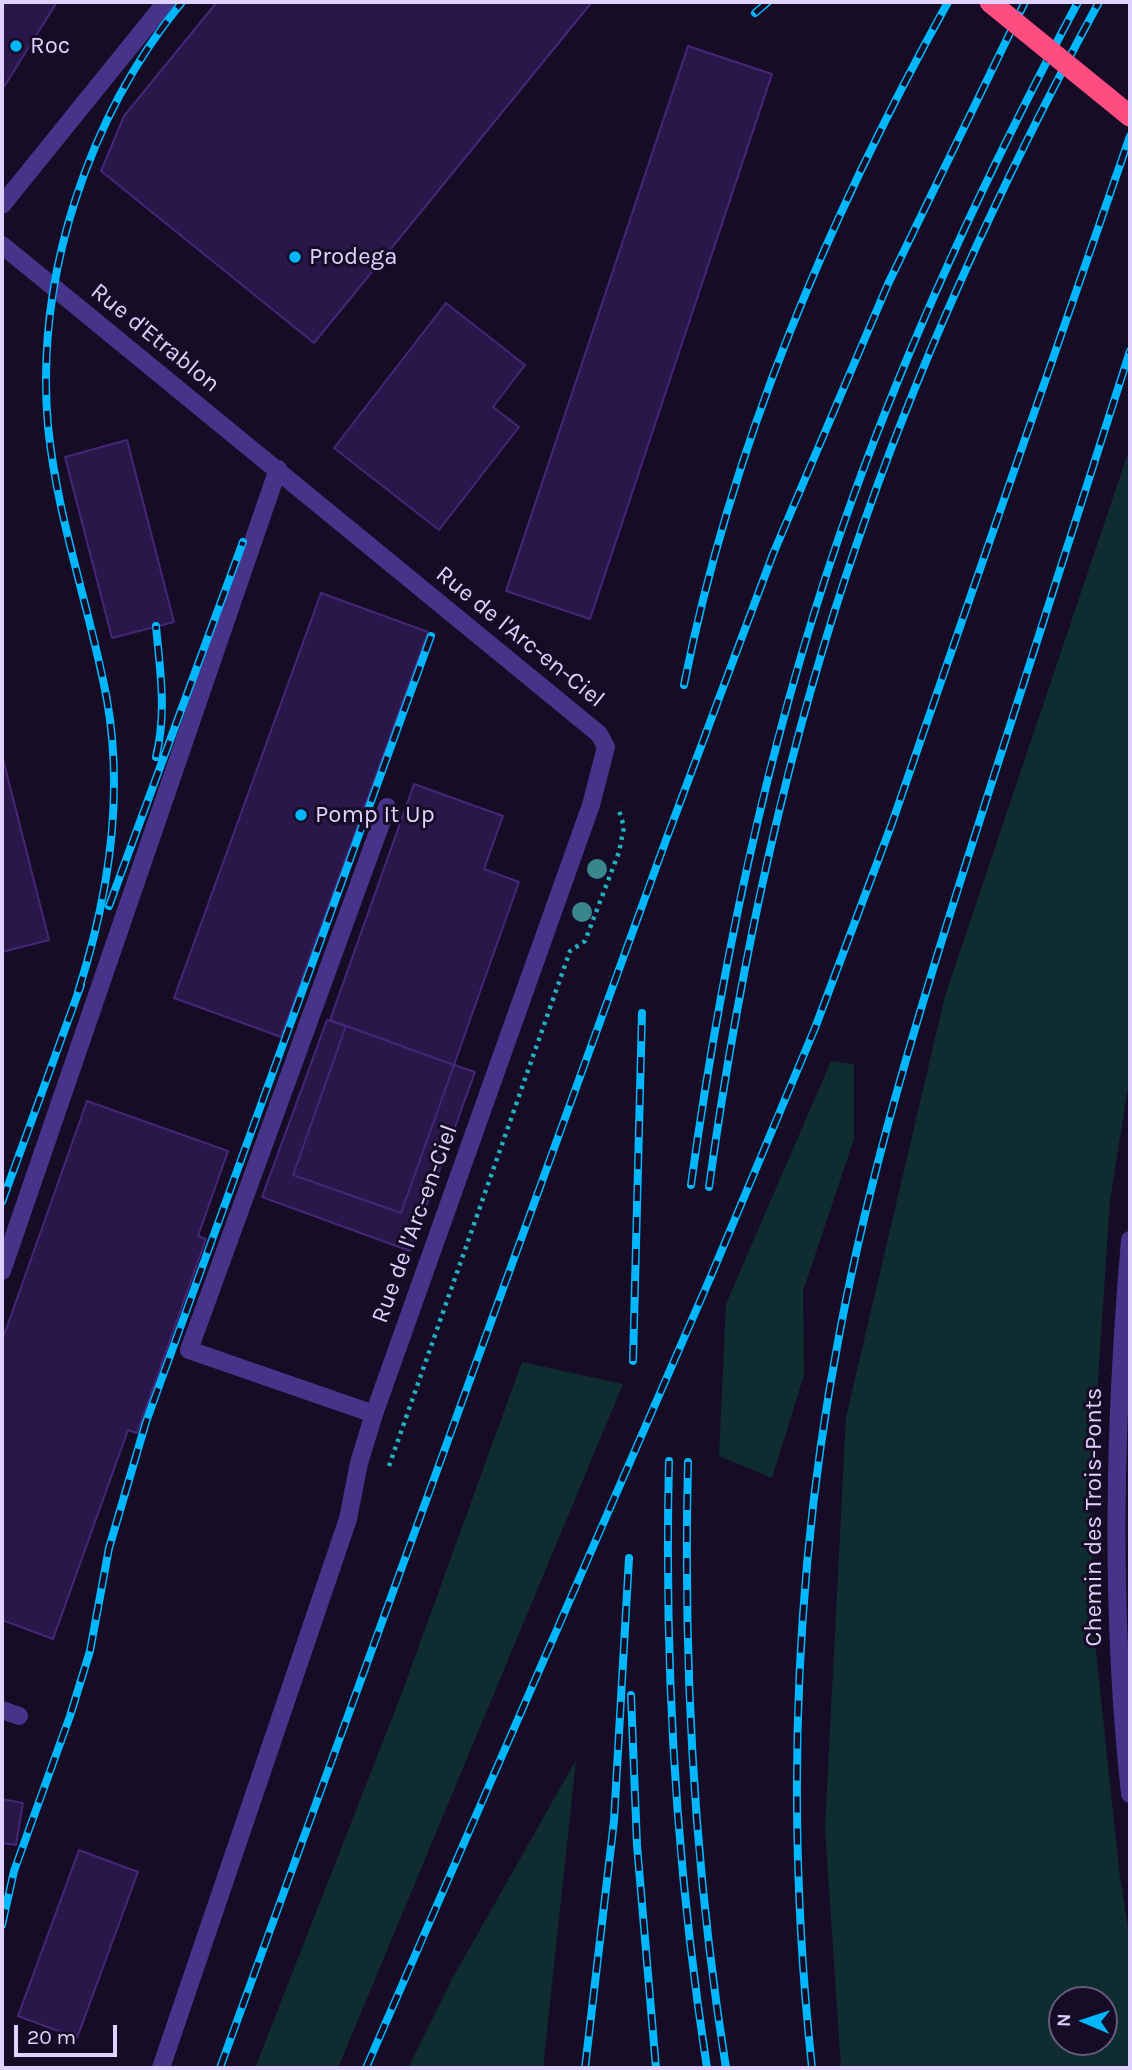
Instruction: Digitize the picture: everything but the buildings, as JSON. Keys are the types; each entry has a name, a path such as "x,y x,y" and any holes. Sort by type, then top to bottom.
{"highway":[{"path":"990,2 1130,116"}],"street":[{"path":"2,205 166,2"},
{"name":"Rue d'Etrablon","path":"2,245 278,469"},
{"path":"2,1271 278,469"},
{"name":"Rue de l'Arc-en-Ciel","path":"161,2068 348,1519 359,1463 374,1414 591,805 606,747 599,734 589,725 278,469"},
{"path":"374,1414 189,1350 387,807"},
{"name":"Chemin des Trois-Ponts","path":"1130,1240 1119,1365 1115,1512 1116,1614 1130,1794"}],"path":[{"path":"387,1472 570,951 585,941 619,852 624,827 611,797"}],"green space":[{"path":"1130,447 1130,1075 1110,1200 1090,1501 1096,1652 1120,1878 1130,1939 1130,2068 841,2068 825,1828 846,1417 945,996"},
{"path":"831,1061 854,1064 854,1139 803,1291 804,1375 772,1478 719,1456 726,1304"},
{"path":"522,1362 623,1384 338,2068 255,2068 400,1698"},
{"path":"576,1760 543,2068 408,2068 452,1979"}],"railway":[{"path":"78,992 89,957 105,884 114,773 107,700 52,461 46,370 50,313 60,257 75,201 95,147 120,96 149,47 182,2"},
{"path":"755,13 768,2"},
{"path":"684,685 704,595 729,506 789,333 863,165 948,2"},
{"path":"220,2068 666,840 773,554 888,284 1025,2"},
{"path":"691,1185 718,1011 735,924 774,753 823,584 876,436 928,309 985,185 1078,2"},
{"path":"709,1187 734,1025 767,864 806,706 855,549 907,408 965,270 1030,135 1099,2"},
{"path":"366,2068 711,1276 815,1028 891,826 1130,136"},
{"path":"812,2068 799,1885 799,1701 803,1610 812,1518 839,1336 866,1208 918,1019 1130,351"},
{"path":"109,906 243,542"},
{"path":"156,626 162,707 156,757"},
{"path":"2,1925 14,1871 70,1716 90,1651 109,1548 146,1422 431,636"},
{"path":"2,1202 81,985"},
{"path":"633,1361 642,1013"},
{"path":"669,1461 668,1614 674,1766 687,1917 707,2068"},
{"path":"688,1462 687,1614 693,1766 706,1917 726,2068"},
{"path":"585,2068 614,1821 629,1558"},
{"path":"631,1695 637,1845 656,2068"}],"place":[{"name":"Roc","path":"16,46"},
{"name":"Prodega","path":"295,257"},
{"name":"Pomp It Up","path":"301,815"}]}
